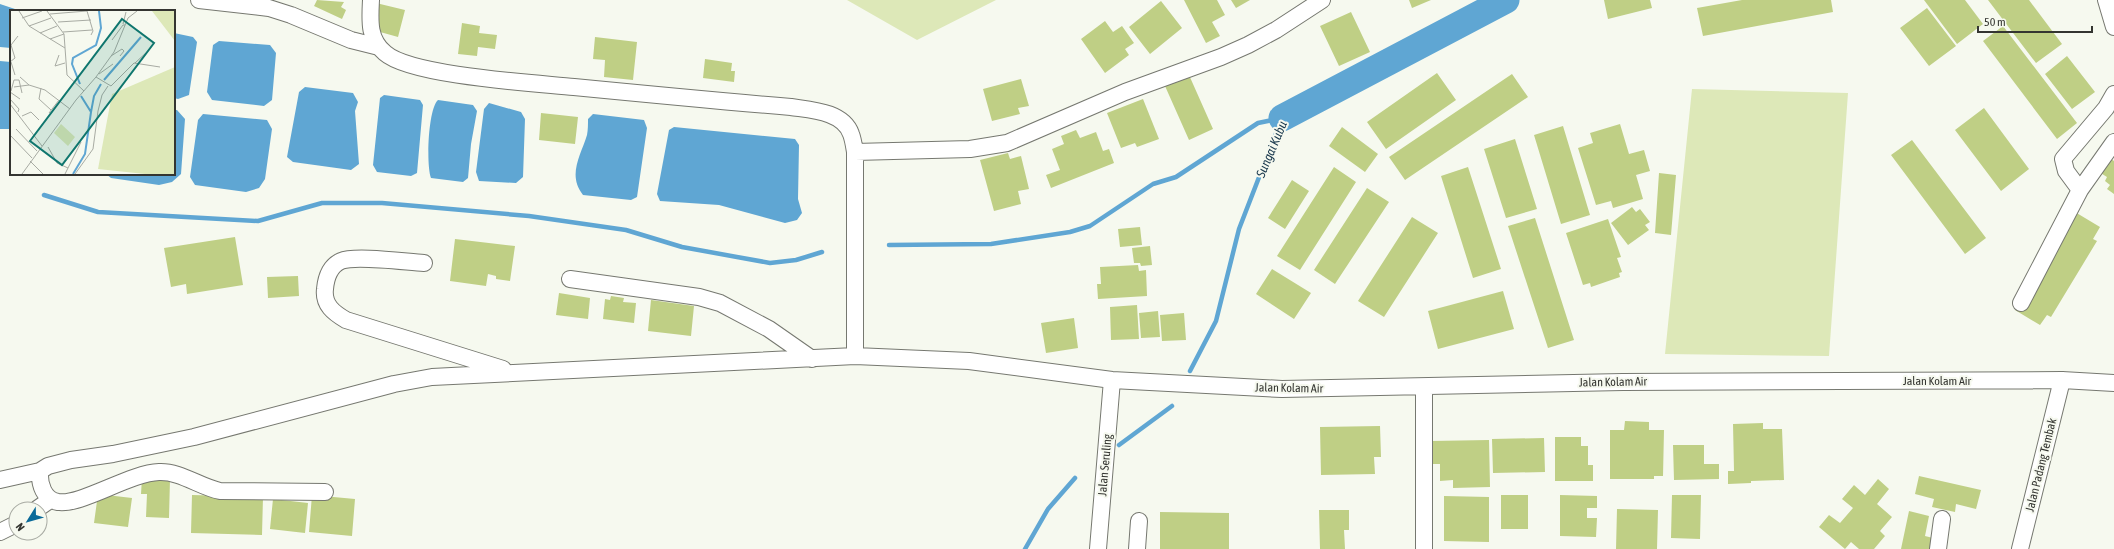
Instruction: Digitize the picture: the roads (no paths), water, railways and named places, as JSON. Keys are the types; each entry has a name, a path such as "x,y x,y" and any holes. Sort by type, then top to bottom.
{"street":[{"path":"199,0 269,8 291,15 351,40 379,47 394,58 420,67 486,78 791,107 828,113 841,120 851,132 855,152 855,356"},
{"path":"371,0 370,26 379,47"},
{"path":"855,152 970,150 1007,143 1125,92 1248,46 1322,0"},
{"path":"2106,0 2114,27"},
{"path":"2080,190 2066,171 2063,159 2106,108 2114,94"},
{"path":"2021,303 2080,190 2114,142"},
{"path":"424,263 354,259 342,261 331,269 326,281 324,294 327,304 335,313 346,320 513,372"},
{"path":"570,279 699,296 720,303 769,329 812,359"},
{"name":"Jalan Kolam Air","path":"0,480 40,471 48,466 71,460 113,454 194,437 394,384 432,377 855,356 969,361 1112,380 1282,389 1623,382 2062,380 2114,383"},
{"name":"Jalan Seruling","path":"1098,549 1112,380"},
{"name":"Jalan Padang Tembak","path":"2020,549 2062,380"},
{"path":"1424,387 1424,549"},
{"path":"40,471 39,481 50,500 59,503 71,501 135,476 162,472 180,476 207,489 220,491 325,492"},
{"path":"1938,549 1942,519"},
{"path":"1137,549 1139,521"}],"water":[{"path":"0,4 18,10 10,10 10,48 0,47"},
{"path":"175,33 193,37 197,42 189,95 178,99 175,98"},
{"path":"219,41 270,45 276,53 272,100 264,106 212,100 207,92 213,45"},
{"path":"0,61 10,62 10,129 0,129"},
{"path":"305,87 353,93 358,102 355,111 359,164 351,170 293,162 287,157 299,92"},
{"path":"384,95 420,100 423,105 417,173 411,176 377,172 373,165 380,98"},
{"path":"438,100 473,105 477,111 471,144 468,178 463,182 431,178 429,171 428,150 430,125 432,114"},
{"path":"489,103 521,112 525,119 523,177 516,183 479,181 476,172 484,109"},
{"path":"175,110 177,110 185,119 181,174 172,182 159,185 111,178 107,175 175,175"},
{"path":"203,114 267,120 272,129 265,179 259,188 246,192 195,185 190,177 198,120"},
{"path":"593,114 644,120 647,128 637,197 631,200 583,195 578,188 576,180 577,165 587,135 588,119"},
{"path":"674,127 795,139 799,145 798,199 802,213 797,220 785,223 719,205 660,201 657,194 669,130"}],"waterway":[{"name":"Sungai Kubu","path":"1282,118 1506,0"},
{"path":"889,245 991,244 1070,232 1090,226 1153,184 1176,177 1258,123 1282,118"},
{"name":"Sungai Kubu","path":"1190,371 1216,321 1239,229 1282,118"},
{"path":"44,195 98,212 258,221 322,203 382,203 529,216 626,230 682,247 770,263 796,260 822,252"},
{"name":"Sungai Kubu","path":"1119,445 1172,406"},
{"name":"Sungai Kubu","path":"1025,549 1048,509 1075,478"}]}
